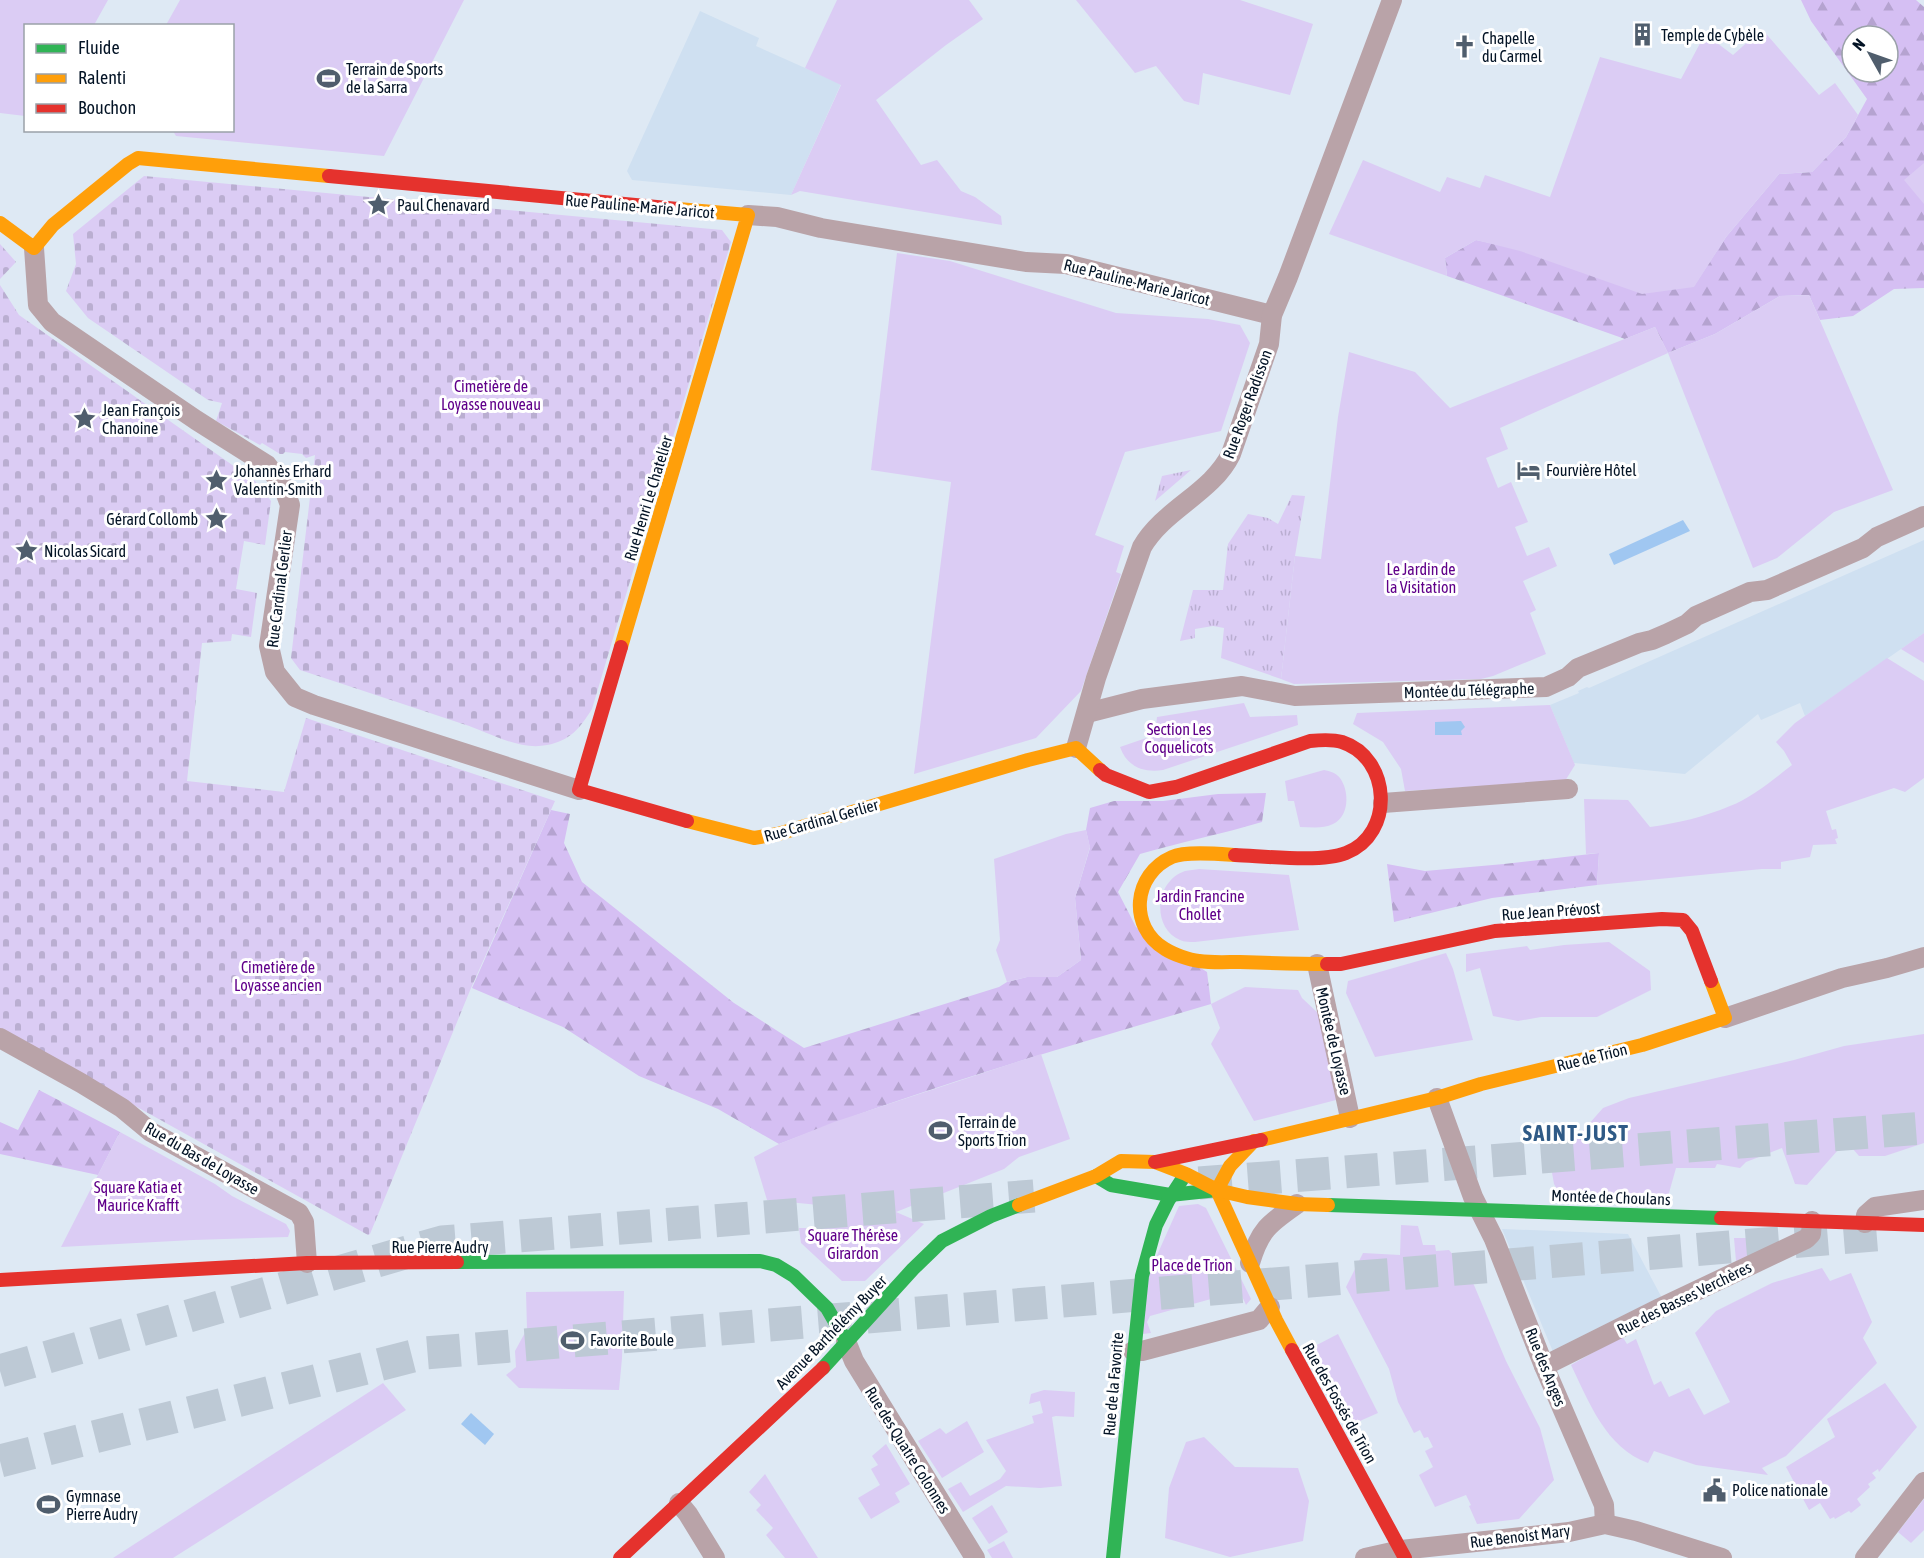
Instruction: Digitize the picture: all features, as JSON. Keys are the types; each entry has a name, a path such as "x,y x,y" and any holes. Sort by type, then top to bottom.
{"street":[{"name":"Rue Roger Radisson","path":"1076,748 1096,678 1142,547 1155,528 1214,478 1232,454 1269,344 1272,315 1392,0"},
{"name":"Rue Pauline-Marie Jaricot","path":"34,248 53,225 128,164 138,158 143,158 519,195 777,217 821,228 1026,262 1066,264 1272,315"},
{"name":"Rue Henri Le Chatelier","path":"579,790 748,215"},
{"path":"0,223 34,248"},
{"name":"Rue Cardinal Gerlier","path":"34,248 38,305 52,322 196,420 267,465 284,486 290,505 269,646 275,672 295,697 319,707 579,790 754,838 778,834 1076,748"},
{"name":"Montée du Télégraphe","path":"1087,713 1142,699 1242,686 1295,696 1546,687 1568,677 1578,668 1659,637 1687,624 1696,616 1749,592 1767,591 1863,548 1877,537 1924,516"},
{"path":"1076,748 1100,772 1149,792 1176,787 1305,741 1324,740 1343,743 1360,752 1373,766 1382,784 1383,803 1379,820 1370,836 1357,848 1340,856 1322,858 1208,854 1174,856 1159,864 1148,877 1141,892 1139,909 1143,926 1153,940 1166,950 1198,961 1317,964"},
{"path":"1383,803 1568,789"},
{"name":"Rue Jean Prévost","path":"1317,964 1341,964 1494,931 1662,919 1683,920 1692,931 1725,1018"},
{"name":"Rue de Trion","path":"1254,1141 1437,1098 1481,1084 1642,1045 1842,978 1924,957"},
{"name":"Montée de Loyasse","path":"1317,964 1350,1118"},
{"name":"Rue du Bas de Loyasse","path":"0,1038 122,1108 151,1132 299,1214 304,1222 307,1263"},
{"name":"Rue des Anges","path":"1437,1098 1544,1366 1604,1505 1605,1524"},
{"path":"1218,1190 1170,1195 1111,1185 1096,1176 1121,1161 1155,1162 1254,1141"},
{"path":"1218,1190 1230,1166 1254,1141"},
{"path":"1170,1195 1186,1174 1218,1150"},
{"path":"1155,1162 1218,1190 1247,1197 1297,1204"},
{"name":"Avenue Barthélémy Buyer","path":"620,1558 814,1378 913,1269 942,1241 991,1216 1096,1176"},
{"path":"1218,1190 1250,1263"},
{"name":"Rue de la Favorite","path":"1113,1558 1137,1305 1143,1274 1160,1215 1170,1195"},
{"path":"1865,1223 1866,1215 1875,1207 1924,1200"},
{"path":"1250,1263 1261,1234 1271,1222 1297,1204"},
{"name":"Montée de Choulans","path":"1297,1204 1924,1225"},
{"name":"Rue des Basses Verchères","path":"1544,1366 1806,1239 1811,1234 1812,1221"},
{"name":"Rue Pierre Audry","path":"0,1280 307,1263 760,1261 776,1265 794,1276 827,1308 846,1341"},
{"name":"Rue des Fossés de Trion","path":"1250,1263 1270,1307 1403,1554"},
{"path":"1133,1351 1143,1351 1259,1320 1270,1307"},
{"name":"Rue des Quatre Colonnes","path":"846,1341 854,1361 975,1558"},
{"path":"1865,1558 1924,1482"},
{"path":"678,1503 688,1514 715,1558"},
{"path":"1605,1524 1636,1531 1722,1558"},
{"name":"Rue Benoist Mary","path":"1365,1558 1569,1532 1605,1524"}],"shaded area":[{"path":"700,11 759,38 756,46 841,84 791,195 632,180 627,171"},
{"path":"1924,540 1924,633 1805,716 1800,703 1761,720 1758,714 1685,774 1574,763 1550,705"},
{"path":"1502,1229 1628,1234 1663,1300 1554,1354"}],"green space":[{"path":"0,0 108,0 95,24 24,24 24,116 0,113"},
{"name":"Terrain de Sports de la Sarra","path":"180,0 464,0 384,156 176,136 174,132 234,132 234,24 167,24"},
{"path":"837,0 969,0 983,19 876,100 921,165 937,160 961,191 975,197 1001,216 1002,225 800,191 791,195 841,85 805,68"},
{"path":"1076,0 1240,0 1313,24 1290,95 1203,73 1199,105 1184,101 1156,66 1135,73"},
{"path":"1801,0 1916,0 1924,7 1924,288 1894,289 1853,316 1820,320 1809,295 1780,296 1715,334 1668,353 1655,327 1625,339 1447,276 1445,258 1476,240 1694,286 1726,237 1779,174 1812,172 1846,137 1867,99 1856,84 1900,84 1900,24 1840,24 1840,61 1811,21"},
{"path":"1762,29 1819,95 1835,83 1858,115 1846,137 1812,172 1779,174 1726,237 1694,287 1642,294 1520,251 1476,240 1445,258 1447,276 1329,234 1363,160 1440,192 1447,177 1480,188 1485,175 1550,197 1600,57 1681,79 1705,34 1733,55"},
{"path":"1924,163 1924,204 1904,180"},
{"name":"Cimetière de Loyasse nouveau","path":"144,176 722,230 731,242 592,709 579,728 568,737 547,745 515,743 300,670 291,658 315,455 306,458 302,454 285,452 280,454 216,421 222,403 208,400 88,318 66,291 76,264 73,234"},
{"path":"0,244 16,262 0,279"},
{"path":"897,253 950,261 1116,313 1208,319 1240,325 1250,343 1221,431 1125,452 1095,535 1124,546 1116,572 1121,574 1081,691 1036,738 914,774 951,482 871,470"},
{"name":"Cimetière de Loyasse ancien","path":"0,285 19,315 255,481 271,501 265,545 244,541 236,589 257,593 251,637 232,634 231,641 202,643 187,781 284,792 306,718 555,801 471,988 368,1235 0,1031"},
{"path":"1809,295 1893,490 1834,512 1777,558 1753,568 1668,353 1715,334 1780,296"},
{"name":"Le Jardin de la Visitation","path":"1655,327 1668,353 1500,428 1508,449 1486,458 1498,488 1511,482 1528,522 1515,527 1527,556 1549,547 1557,566 1523,581 1536,610 1530,613 1546,654 1481,679 1294,684 1281,679 1295,556 1321,559 1338,417 1349,352 1415,372 1450,408"},
{"path":"1191,470 1155,501 1162,476"},
{"path":"1292,495 1305,496 1295,556 1281,679 1221,658 1224,628 1213,626 1195,629 1195,638 1180,641 1193,590 1223,590 1228,544 1248,514 1268,518 1278,524"},
{"path":"1924,633 1924,663 1901,649"},
{"path":"1887,658 1924,681 1924,778 1905,792 1894,788 1826,811 1832,830 1836,829 1837,844 1813,845 1810,857 1781,862 1781,869 1597,885 1599,853 1586,854 1584,799 1628,800 1650,827 1701,816 1738,803 1792,765 1776,742 1795,723"},
{"name":"Section Les Coquelicots","path":"1244,703 1250,717 1297,715 1298,725 1163,770 1137,767 1127,759 1120,747 1155,735 1157,717"},
{"path":"1550,705 1575,765 1565,781 1405,791 1401,769 1383,742 1353,724 1357,713"},
{"path":"1324,770 1340,778 1345,790 1345,810 1338,821 1329,826 1300,827 1294,801 1288,801 1285,781"},
{"path":"1266,793 1262,822 1140,854 1118,892 1136,927 1207,972 1211,1004 939,1087 779,1144 718,1109 639,1076 563,1027 472,988 551,810 570,814 564,843 582,882 734,1003 804,1048 999,987 1007,982 1027,977 1057,977 1081,960 1075,898 1090,848 1086,830 1090,808 1114,801 1163,801 1218,794"},
{"path":"1086,830 1090,847 1075,898 1081,960 1057,977 1027,977 1007,982 996,950 1000,940 994,859 1066,834"},
{"path":"1599,853 1597,885 1492,898 1394,922 1387,864 1425,871"},
{"name":"Jardin Francine Chollet","path":"1199,869 1289,875 1299,930 1195,942 1180,940 1164,925 1160,904 1167,884 1175,876 1185,871"},
{"path":"1609,942 1650,971 1651,990 1597,1017 1541,1017 1518,1021 1493,1016 1480,968 1466,972 1466,954 1527,946 1530,950"},
{"path":"1446,953 1453,969 1473,1040 1375,1057 1346,993 1348,981"},
{"path":"1245,987 1298,990 1302,998 1319,1014 1340,1099 1254,1121 1211,1044 1220,1028 1211,1004"},
{"path":"1924,1034 1924,1143 1885,1156 1859,1156 1846,1141 1807,1185 1795,1184 1782,1148 1746,1162 1740,1168 1717,1164 1715,1168 1676,1168 1667,1200 1561,1196 1554,1184 1551,1167 1603,1108 1629,1098 1794,1060 1844,1046"},
{"name":"Terrain de Sports Trion","path":"1041,1054 1070,1139 1019,1157 1004,1169 896,1212 924,1224 865,1281 842,1281 801,1243 799,1228 819,1228 819,1205 767,1200 754,1157 779,1144 834,1122"},
{"path":"39,1090 120,1132 98,1175 0,1154 0,1122 18,1130"},
{"name":"Square Katia et Maurice Krafft","path":"120,1132 286,1224 290,1231 288,1237 61,1247"},
{"name":"Place de Trion","path":"1198,1204 1206,1208 1251,1299 1246,1305 1241,1294 1236,1292 1150,1316 1147,1322 1151,1333 1143,1334 1145,1282 1179,1206"},
{"path":"1401,1225 1418,1226 1423,1245 1435,1245 1436,1251 1449,1250 1474,1285 1506,1361 1540,1428 1554,1480 1519,1519 1477,1524 1466,1495 1435,1507 1419,1475 1433,1467 1425,1451 1433,1447 1428,1437 1424,1438 1420,1430 1414,1433 1398,1402 1389,1369 1346,1287 1363,1253 1400,1255"},
{"path":"1734,1238 1776,1238 1776,1244 1736,1261"},
{"path":"1822,1268 1830,1281 1851,1273 1872,1322 1863,1338 1877,1363 1786,1456 1762,1468 1768,1475 1696,1465 1654,1451 1648,1463 1621,1447 1600,1422 1571,1365 1622,1336 1627,1344 1636,1339 1654,1385 1661,1381 1669,1397 1689,1388 1704,1415 1730,1402 1695,1333 1716,1311 1772,1283"},
{"name":"Favorite Boule","path":"624,1291 619,1390 519,1388 506,1375 516,1367 515,1351 527,1329 526,1292"},
{"path":"1338,1334 1378,1413 1353,1424 1311,1348"},
{"path":"383,1383 406,1410 173,1558 113,1558"},
{"path":"1885,1383 1917,1427 1879,1472 1878,1469 1872,1473 1876,1478 1868,1484 1870,1487 1857,1499 1861,1505 1851,1513 1849,1511 1835,1519 1834,1517 1830,1519 1820,1503 1809,1510 1786,1467 1835,1437 1827,1419"},
{"path":"1044,1390 1075,1392 1074,1417 1052,1417 1062,1486 1040,1488 1006,1486 963,1512 948,1489 961,1482 970,1496 1000,1479 1006,1471 986,1440 1034,1423 1032,1416 1043,1413 1040,1401 1029,1404 1031,1394"},
{"path":"967,1421 984,1452 942,1478 918,1441 940,1428 946,1434"},
{"path":"1204,1437 1235,1467 1298,1468 1309,1501 1303,1541 1230,1557 1165,1538 1169,1488 1186,1442"},
{"path":"886,1444 910,1484 895,1493 900,1502 871,1519 858,1498 880,1485 871,1469 878,1465 872,1456"},
{"path":"765,1474 818,1558 785,1558 766,1535 773,1528 756,1510 761,1505 749,1492"},
{"path":"1924,1499 1924,1530 1911,1543 1898,1532"},
{"path":"992,1505 1008,1532 989,1544 972,1518"},
{"path":"1004,1541 1013,1558 992,1558 987,1550"}],"water":[{"path":"1683,520 1690,531 1614,565 1609,554"},
{"path":"1461,721 1465,727 1461,731 1462,735 1435,735 1435,722"},
{"path":"471,1413 494,1434 485,1445 461,1424"}],"tunnel":[{"path":"1199,1183 1924,1128"},
{"path":"0,1371 442,1242 1034,1196"},
{"path":"0,1461 425,1353 1888,1234"}],"traffic: fast":[{"path":"1096,1176 1111,1185 1170,1195 1217,1190"},
{"path":"1113,1558 1142,1276 1156,1225 1183,1178"},
{"path":"823,1368 913,1269 942,1241 991,1216 1019,1205"},
{"path":"1328,1205 1721,1218"},
{"path":"457,1262 760,1261 776,1265 794,1276 827,1308 846,1341"}],"traffic: slow":[{"path":"0,223 34,248 53,225 138,158 329,176"},
{"path":"621,647 748,215 678,209"},
{"path":"687,821 754,838 778,834 1076,748 1100,770"},
{"path":"1235,855 1203,853 1178,855 1159,865 1149,875 1140,901 1145,928 1153,939 1172,953 1199,961 1327,964"},
{"path":"1261,1140 1437,1098 1481,1084 1642,1045 1725,1018 1711,981"},
{"path":"1254,1141 1230,1166 1217,1190 1292,1350"},
{"path":"1019,1205 1096,1176 1121,1161 1155,1162 1186,1174 1217,1190 1247,1197 1297,1204 1328,1205"}],"traffic: jam":[{"path":"329,176 678,209"},
{"path":"621,647 579,790 687,821"},
{"path":"1100,770 1106,775 1149,792 1176,787 1310,741 1322,740 1342,742 1358,751 1370,763 1378,779 1381,796 1379,814 1373,830 1362,843 1346,853 1322,858 1235,855"},
{"path":"1327,964 1341,964 1495,931 1662,919 1683,920 1692,931 1711,981"},
{"path":"1155,1162 1261,1140"},
{"path":"1721,1218 1924,1225"},
{"path":"0,1280 307,1263 457,1262"},
{"path":"1292,1350 1405,1558"},
{"path":"620,1558 823,1368"}],"place":[{"name":"Temple de Cybèle","path":"1643,35"},
{"name":"Chapelle du Carmel","path":"1464,47"},
{"name":"Terrain de Sports de la Sarra","path":"328,78"},
{"name":"Paul Chenavard","path":"379,205"},
{"name":"Jean François Chanoine","path":"84,419"},
{"name":"Fourvière Hôtel","path":"1528,470"},
{"name":"Johannès Erhard Valentin-Smith","path":"216,480"},
{"name":"Gérard Collomb","path":"216,519"},
{"name":"Nicolas Sicard","path":"26,551"},
{"name":"Terrain de Sports Trion","path":"940,1131"},
{"name":"Favorite Boule","path":"572,1340"},
{"name":"Police nationale","path":"1714,1490"},
{"name":"Gymnase Pierre Audry","path":"48,1505"}],"district":[{"name":"SAINT-JUST","path":"1576,1133"}],"park label":[{"name":"Square Thérèse Girardon","path":"853,1244"}]}
